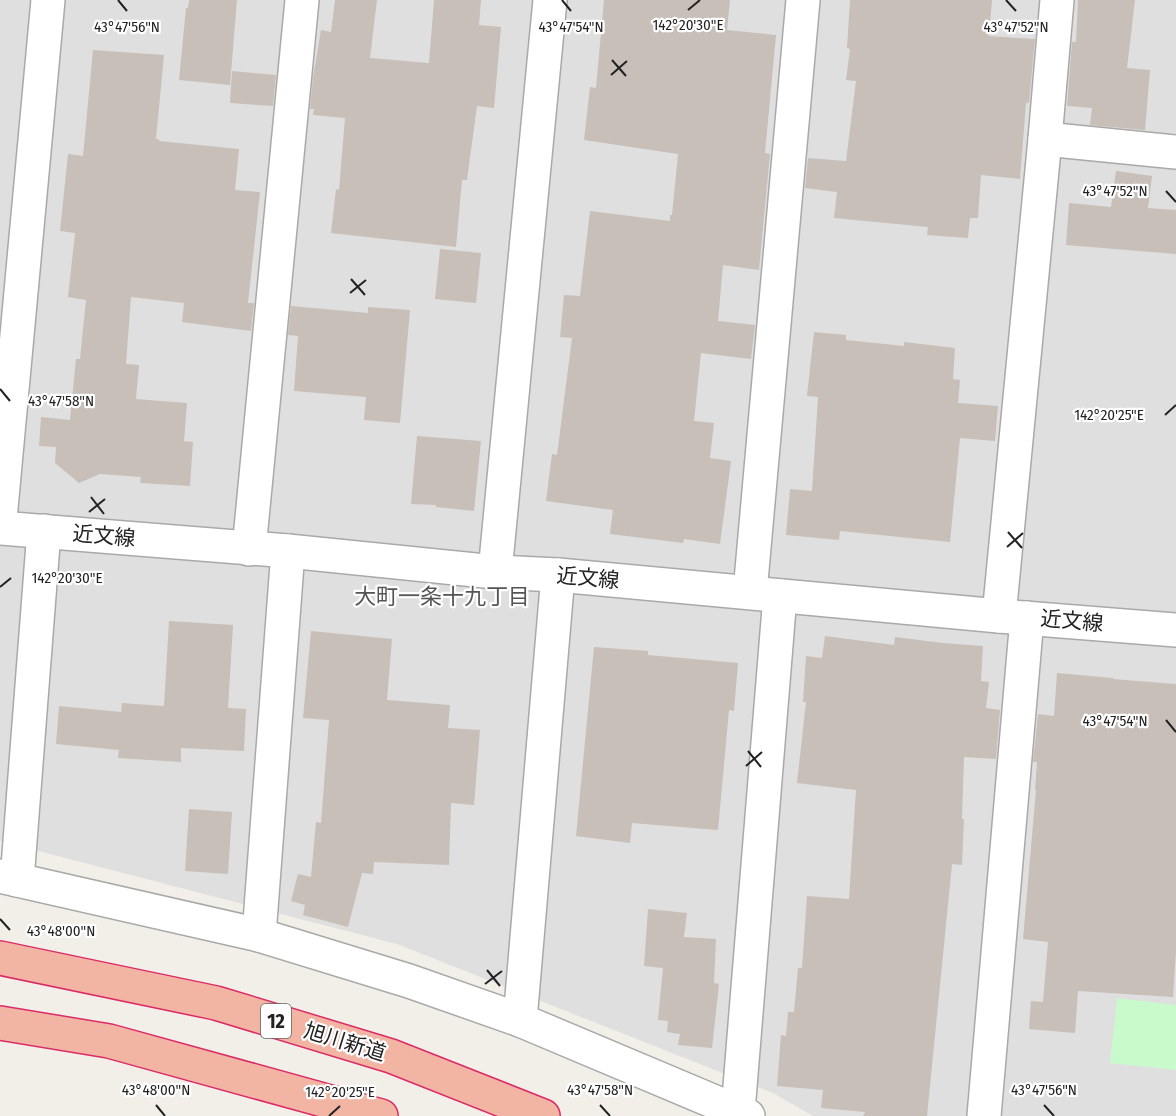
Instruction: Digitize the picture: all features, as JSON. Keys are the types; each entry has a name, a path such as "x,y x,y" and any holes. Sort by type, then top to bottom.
{"highway":[{"name":"旭川新道","path":"0,958 216,1003 391,1056 543,1116"},
{"path":"0,1023 109,1041 381,1116"}],"street":[{"path":"0,519 48,0"},
{"path":"249,549 302,0"},
{"path":"495,572 550,0"},
{"path":"44,531 9,878 259,935 409,981 520,1020 743,1114 765,594 803,0"},
{"path":"984,1116 1013,617 1045,139 1057,0"},
{"path":"1045,139 1176,152"},
{"name":"近文線","path":"0,528 288,551 495,572 558,575 1176,630"},
{"path":"259,935 288,551"},
{"path":"520,1020 558,575"}],"shaded area":[{"path":"0,0 1176,0 1176,1116 813,1116 773,1093 397,944 0,841"}],"green space":[{"path":"1117,998 1176,1005 1176,1070 1110,1063"}],"building":[{"path":"189,0 237,0 230,85 179,80 186,8 188,8"},
{"path":"335,0 377,0 370,58 429,63 434,0 481,0 479,25 501,27 494,108 477,106 467,180 462,180 456,247 331,233 336,189 339,190 345,118 313,115 314,109 310,109 321,30 331,32"},
{"path":"604,0 730,0 727,30 776,35 765,153 770,154 759,270 723,265 718,321 755,325 751,359 701,353 694,421 714,423 710,458 731,461 720,544 684,539 683,543 610,534 613,510 546,501 552,454 557,455 572,338 560,337 564,295 580,296 590,211 670,221 670,215 672,215 678,154 584,140 590,87 596,88"},
{"path":"850,0 992,0 989,36 1035,39 1029,103 1026,103 1020,179 981,175 978,218 970,218 968,238 927,235 928,227 834,218 837,192 805,188 808,158 846,161 856,81 846,80 850,49 847,48"},
{"path":"1078,0 1135,0 1127,68 1150,70 1145,130 1090,125 1092,108 1067,106 1072,42 1076,42"},
{"path":"93,50 164,55 156,139 239,149 235,190 260,192 248,303 254,303 251,331 182,322 184,303 131,297 126,364 139,365 136,399 187,403 184,441 193,442 190,486 140,483 141,477 100,474 79,483 55,463 56,447 39,446 41,417 70,420 76,359 80,359 86,300 68,297 75,233 60,231 68,154 83,156"},
{"path":"232,71 276,75 273,106 230,103"},
{"path":"1116,171 1152,176 1148,208 1176,210 1176,254 1066,245 1069,203 1111,207"},
{"path":"440,249 481,253 476,303 435,299"},
{"path":"291,306 368,313 368,307 410,310 400,423 364,420 366,397 294,391 298,336 288,335"},
{"path":"814,332 846,335 846,340 904,346 904,342 955,348 953,379 960,380 958,403 998,406 995,441 960,438 950,542 840,531 839,540 786,535 790,489 812,491 818,397 807,396"},
{"path":"417,436 481,441 474,511 411,504"},
{"path":"169,621 233,625 228,708 246,709 244,751 181,748 181,762 118,758 119,750 56,744 59,706 121,712 122,703 164,706"},
{"path":"311,631 392,639 387,700 450,705 448,728 480,730 474,805 451,803 449,865 374,862 373,874 362,873 348,927 303,915 305,905 291,901 298,874 311,877 316,822 321,823 329,720 303,718"},
{"path":"825,636 894,645 895,637 983,646 981,681 989,682 986,708 1000,710 996,759 964,757 962,865 952,864 927,1116 863,1116 865,1112 821,1108 823,1090 777,1086 781,1035 786,1036 788,1012 794,1012 798,968 802,968 807,896 849,899 856,790 797,783 806,702 803,702 806,656 822,658"},
{"path":"594,647 648,651 648,655 738,663 734,711 729,710 718,830 632,823 630,843 576,836"},
{"path":"1057,673 1176,684 1176,951 1173,997 1078,991 1075,1033 1029,1029 1031,1001 1043,1002 1048,942 1023,939 1036,790 1037,762 1033,762 1038,714 1054,716"},
{"path":"189,809 232,812 228,874 185,871"},
{"path":"648,909 687,913 684,937 716,939 714,983 719,984 712,1048 678,1045 680,1034 667,1032 668,1021 658,1020 663,968 644,966"}],"district":[{"name":"大町一条十九丁目","path":"442,596"}]}
